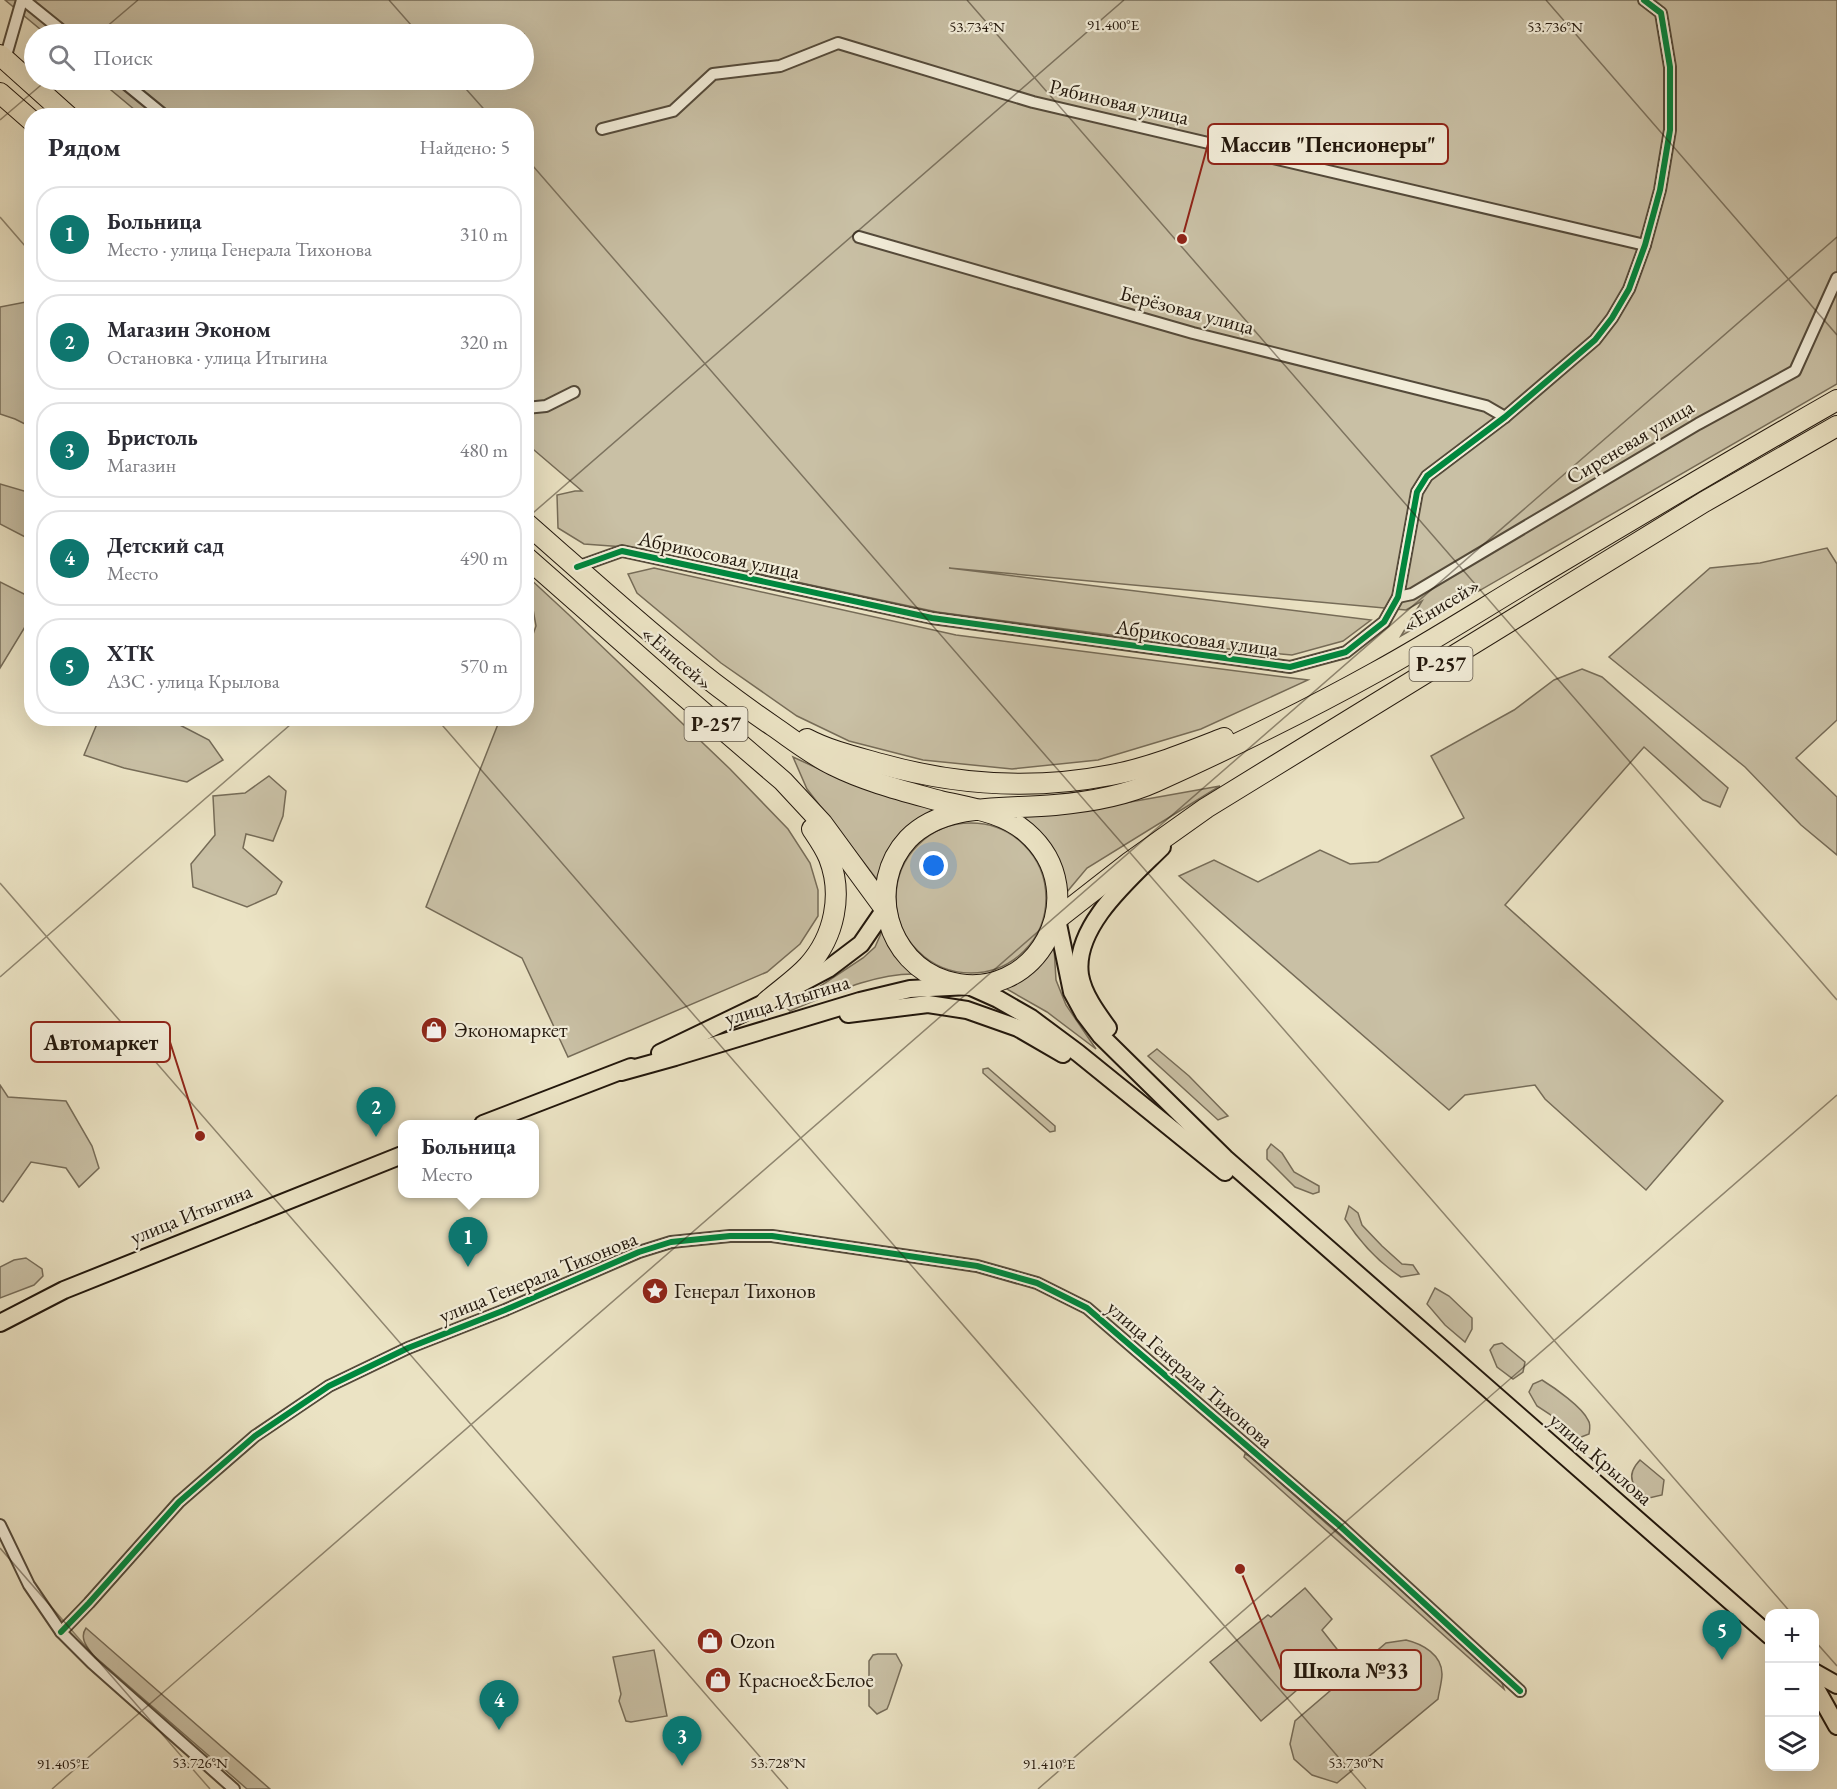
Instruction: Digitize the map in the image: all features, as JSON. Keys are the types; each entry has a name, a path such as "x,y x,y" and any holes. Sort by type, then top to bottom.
{"highway":[{"path":"2,57 24,77"},
{"path":"39,90 59,108"},
{"path":"0,93 24,114"},
{"name":"«Енисей»","path":"885,909 886,887 893,862 908,840 928,824 953,814 978,810 1061,805 1132,793 1223,751 1378,670 1837,399"},
{"name":"«Енисей»","path":"1057,920 1130,862 1267,770 1704,502 1837,426"},
{"name":"«Енисей»","path":"534,530 688,664 736,701"},
{"name":"«Енисей»","path":"534,564 783,781 822,823 885,909 899,945 911,961 944,981 969,986 999,981 1020,970 1037,955 1057,920 1058,894 1054,875 1047,857 1036,841 1022,828 1003,817 978,810"},
{"name":"Р-257","path":"736,701 817,744 861,758 918,774 1014,785 1073,782 1140,768 1220,740 1348,687"},
{"name":"Р-257","path":"736,701 828,763 861,777 978,810"},
{"path":"766,1002 809,965 825,941 834,921 837,891 829,857 783,781"}],"main road":[{"path":"1147,1082 1100,1017 1086,992 1080,974 1081,957 1092,925 1108,902 1184,824"},
{"name":"улица Итыгина","path":"621,1072 766,1002 828,969 861,944 885,909"},
{"path":"1057,920 1072,992 1100,1035 1225,1158 1403,1316"},
{"path":"969,986 1031,1018 1078,1053 1403,1316"},
{"name":"улица Итыгина","path":"496,1120 621,1072 860,1001 910,989 969,986"},
{"path":"782,1024 877,1009 928,1004 967,1010 1018,1028 1122,1089"},
{"name":"улица Итыгина","path":"0,1323 64,1290 398,1157"},
{"name":"улица Крылова","path":"1403,1316 1765,1632"},
{"path":"1819,1674 1837,1685"},
{"path":"1819,1692 1837,1726"}],"street":[{"path":"2,57 23,0 53,24"},
{"name":"Абрикосовая улица","path":"577,567 622,551 932,618 1290,667 1346,652 1384,622 1398,597 1417,492 1427,476 1505,417 1595,340 1612,318 1629,289 1645,245 1660,190 1670,130 1670,67 1661,13 1644,0"},
{"name":"Рябиновая улица","path":"602,129 673,111 713,74 780,66 838,43 1033,102 1645,245"},
{"path":"134,90 155,108"},
{"name":"Берёзовая улица","path":"859,237 1193,333 1486,406 1505,417"},
{"name":"Сиреневая улица","path":"1398,597 1412,594 1698,424 1795,371 1837,278"},
{"path":"534,407 546,406 574,392"},
{"name":"улица Генерала Тихонова","path":"61,1632 179,1502 255,1436 330,1386 408,1348 505,1310 639,1252 671,1242 730,1236 772,1236 978,1266 1037,1283 1087,1308 1340,1526 1520,1691"},
{"path":"0,1526 29,1585 61,1632 92,1663 234,1789"}],"shaded area":[{"path":"5,0 1837,0 1837,384 1401,636 1422,601 1406,610 949,568 1371,620 1343,641 1292,655 1186,645 937,612 755,573 720,561 652,549 584,544 558,528 557,495 582,491 534,450 534,108 133,108 111,90 534,90 534,24 34,24"},
{"path":"24,302 24,424 0,414 0,307"},
{"path":"0,484 24,491 24,536 0,524"},
{"path":"1827,548 1837,564 1837,720 1796,758 1837,797 1837,855 1801,825 1745,767 1609,657 1710,568 1760,563"},
{"path":"654,568 956,635 1308,680 1201,729 1098,760 1012,769 923,760 849,741 797,716 721,663 637,593 628,574"},
{"path":"0,582 24,594 24,629 0,668"},
{"path":"534,582 730,769 788,829 810,863 818,890 818,916 800,944 767,972 568,1057 522,958 426,907 497,726 534,726 534,632 536,626"},
{"path":"1582,669 1602,677 1728,788 1720,807 1703,800 1644,747 1505,905 1723,1101 1646,1190 1545,1099 1535,1085 1465,1095 1449,1110 1179,876 1214,860 1258,882 1320,850 1350,864 1378,862 1464,818 1431,756 1514,710 1554,680"},
{"path":"96,726 182,726 209,740 223,760 187,782 124,768 84,755"},
{"path":"793,757 843,780 943,808 878,881 807,789"},
{"path":"269,776 286,791 283,816 273,841 246,834 243,848 282,882 276,894 247,907 193,887 191,864 215,835 213,796 245,793"},
{"path":"1220,786 1087,868 1066,893 1058,857 1037,830 1017,815 1074,812"},
{"path":"971,823 1000,829 1024,845 1040,869 1046,898 1040,927 1024,951 1000,967 971,973 942,967 918,951 902,927 896,898 902,869 918,845 942,829"},
{"path":"883,929 916,974 868,981 790,1011 787,1008 863,958 875,947"},
{"path":"1054,947 1056,980 1066,1005 1096,1049 1047,1012 1005,988 1033,970"},
{"path":"1157,1049 1189,1076 1228,1116 1218,1120 1148,1056"},
{"path":"988,1068 1055,1126 1055,1131 1050,1132 983,1073 983,1069"},
{"path":"0,1085 8,1097 66,1101 92,1146 99,1168 79,1187 66,1168 31,1162 3,1202 0,1200"},
{"path":"1271,1144 1282,1153 1294,1172 1319,1186 1319,1192 1313,1194 1295,1187 1267,1159 1267,1150"},
{"path":"1349,1206 1358,1213 1362,1225 1382,1246 1402,1264 1413,1265 1419,1274 1401,1277 1377,1258 1363,1244 1345,1219"},
{"path":"26,1258 42,1269 43,1276 34,1285 0,1298 0,1267 14,1260"},
{"path":"1435,1288 1449,1296 1472,1318 1472,1329 1465,1342 1445,1325 1427,1304"},
{"path":"1502,1343 1525,1362 1523,1372 1513,1379 1497,1367 1490,1350 1494,1345"},
{"path":"1542,1380 1580,1409 1590,1423 1589,1434 1576,1439 1554,1417 1537,1406 1529,1392 1533,1384"},
{"path":"1245,1454 1500,1677 1504,1689 1244,1457"},
{"path":"1640,1460 1664,1480 1662,1495 1649,1498 1635,1486 1632,1481 1632,1472"},
{"path":"1305,1588 1332,1619 1322,1630 1340,1653 1261,1721 1210,1662 1268,1615 1271,1617"},
{"path":"86,1628 270,1789 247,1789 93,1655 84,1639"},
{"path":"1406,1640 1430,1651 1439,1661 1442,1680 1438,1699 1337,1783 1312,1775 1294,1759 1290,1744 1295,1721 1386,1643"},
{"path":"654,1650 667,1716 626,1721 619,1701 621,1694 613,1657"},
{"path":"896,1654 902,1665 887,1709 877,1714 869,1706 869,1661 873,1655"}],"cycle path":[{"path":"577,567 622,551 932,618 1290,667 1346,652 1384,622 1398,597 1417,492 1427,476 1505,417 1595,340 1612,318 1629,289 1645,245 1660,190 1670,130 1670,67 1661,13 1644,0"},
{"path":"61,1632 179,1502 255,1436 329,1386 408,1348 505,1310 639,1252 671,1242 730,1236 772,1236 977,1266 1037,1283 1087,1308 1340,1526 1520,1691"}],"place":[{"name":"Массив \"Пенсионеры\"","path":"1182,239"},
{"name":"Экономаркет","path":"434,1030"},
{"name":"Автомаркет","path":"200,1136"},
{"name":"Магазин Эконом","path":"376,1137"},
{"name":"Больница","path":"468,1267"},
{"name":"Генерал Тихонов","path":"655,1291"},
{"name":"Школа №33","path":"1240,1569"},
{"name":"Ozon","path":"710,1641"},
{"name":"ХТК","path":"1722,1660"},
{"name":"Красное&Белое","path":"718,1680"},
{"name":"Детский сад","path":"499,1730"},
{"name":"Бристоль","path":"682,1766"}]}
